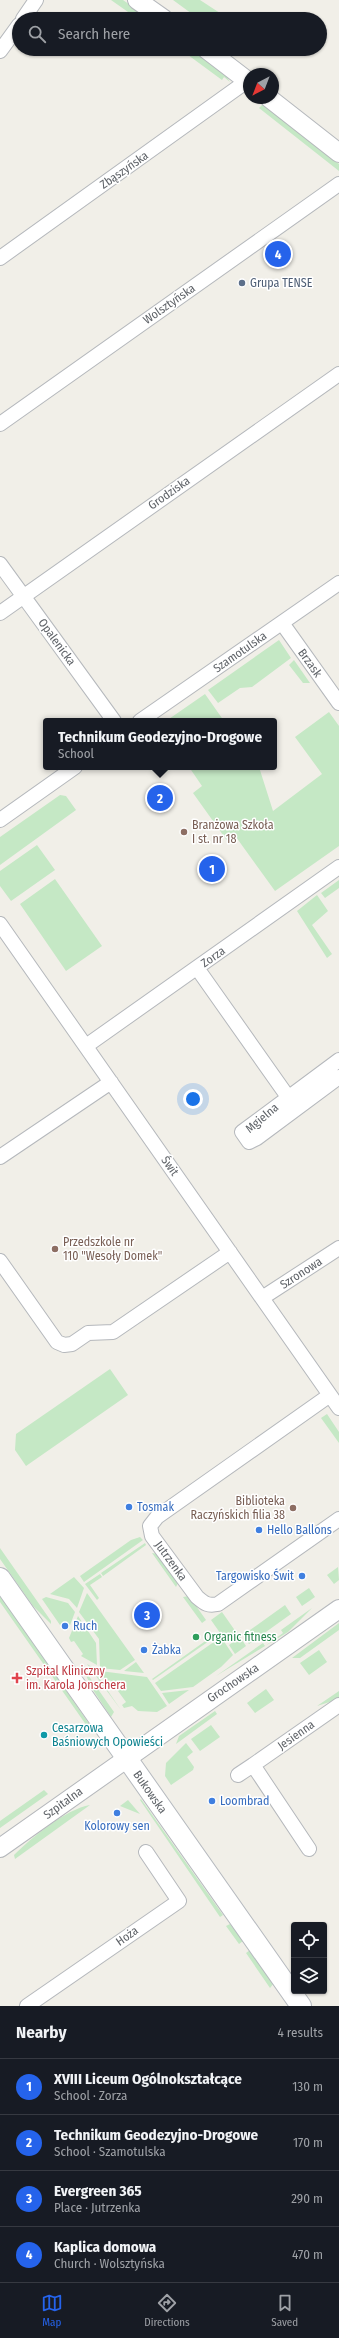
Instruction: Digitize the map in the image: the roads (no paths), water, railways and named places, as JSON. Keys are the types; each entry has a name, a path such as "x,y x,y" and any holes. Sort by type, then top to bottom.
{"main road":[{"name":"Bukowska","path":"0,1578 301,2006"}],"street":[{"path":"28,12 36,0"},
{"path":"137,0 154,12"},
{"path":"0,51 12,35"},
{"path":"215,56 243,78"},
{"name":"Zbąszyńska","path":"0,258 243,86"},
{"path":"277,104 339,153"},
{"name":"Wolsztyńska","path":"0,424 339,184"},
{"name":"Grodziska","path":"0,613 339,374"},
{"name":"Opalenicka","path":"0,564 112,718"},
{"name":"Szamotulska","path":"144,718 339,583"},
{"name":"Brzask","path":"282,623 339,703"},
{"path":"0,820 71,770"},
{"name":"Zorza","path":"86,1046 339,867"},
{"name":"Świt","path":"0,924 339,1408"},
{"path":"197,968 288,1097 300,1106"},
{"name":"Mgielna","path":"339,1060 242,1132 249,1142 257,1138 339,1077"},
{"path":"0,1157 111,1082"},
{"name":"Szronowa","path":"262,1298 339,1248"},
{"path":"0,1261 57,1342 64,1345 72,1344 88,1334 113,1332 230,1252"},
{"name":"Jutrzenka","path":"330,1396 156,1518 150,1526 152,1536 197,1597 204,1604 210,1606 218,1604 339,1519"},
{"name":"Grochowska","path":"126,1758 339,1609"},
{"name":"Jesienna","path":"238,1775 339,1705"},
{"name":"Szpitalna","path":"0,1848 126,1758"},
{"path":"252,1765 309,1849"},
{"name":"Hoża","path":"27,2006 179,1901 146,1852"}],"place":[{"name":"Kaplica domowa","path":"278,254"},
{"name":"Grupa TENSE","path":"242,283"},
{"name":"Technikum Geodezyjno-Drogowe","path":"160,798"},
{"name":"Branżowa Szkoła I st. nr 18","path":"184,832"},
{"name":"XVIII Liceum Ogólnokształcące","path":"212,869"},
{"name":"Przedszkole nr 110 \"Wesoły Domek\"","path":"55,1249"},
{"name":"Tosmak","path":"129,1507"},
{"name":"Biblioteka Raczyńskich filia 38","path":"293,1508"},
{"name":"Hello Ballons","path":"259,1530"},
{"name":"Targowisko Świt","path":"302,1576"},
{"name":"Evergreen 365","path":"147,1615"},
{"name":"Ruch","path":"65,1626"},
{"name":"Organic fitness","path":"196,1637"},
{"name":"Żabka","path":"144,1650"},
{"name":"Szpital Kliniczny im. Karola Jonschera","path":"17,1678"},
{"name":"Cesarzowa Baśniowych Opowieści","path":"44,1735"},
{"name":"Loombrad","path":"212,1801"},
{"name":"Kolorowy sen","path":"117,1813"}]}
